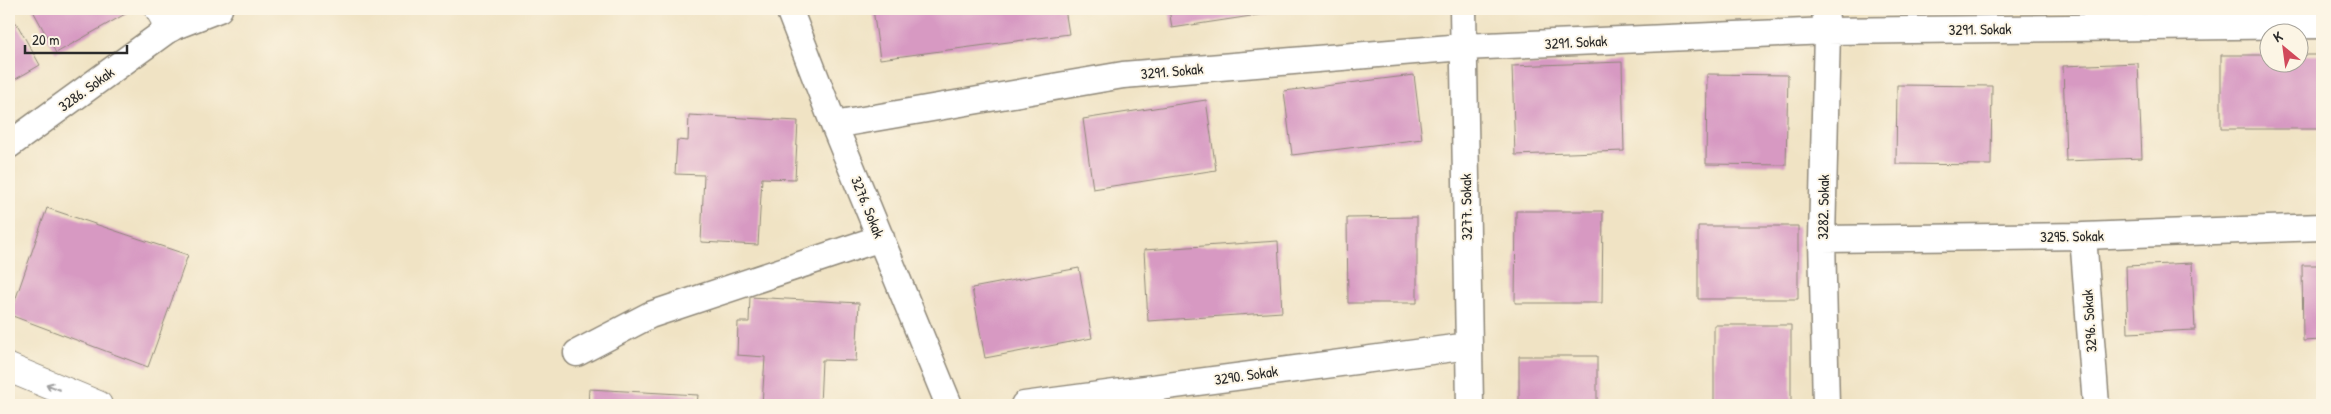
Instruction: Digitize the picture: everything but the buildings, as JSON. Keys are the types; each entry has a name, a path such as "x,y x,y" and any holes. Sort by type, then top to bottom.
{"street":[{"name":"3286. Sokak","path":"9,145 164,18 219,9"},
{"name":"3276. Sokak","path":"789,9 834,125 949,405"},
{"name":"3277. Sokak","path":"1463,9 1470,405"},
{"name":"3291. Sokak","path":"834,125 1123,75 1826,20 2322,25"},
{"name":"3282. Sokak","path":"1826,20 1822,239 1826,405"},
{"name":"3295. Sokak","path":"1822,239 2083,236 2322,227"},
{"name":"3296. Sokak","path":"2083,236 2096,405"},
{"path":"577,353 650,315 881,238"},
{"name":"3290. Sokak","path":"1024,405 1469,346"},
{"path":"9,368 98,405"}]}
